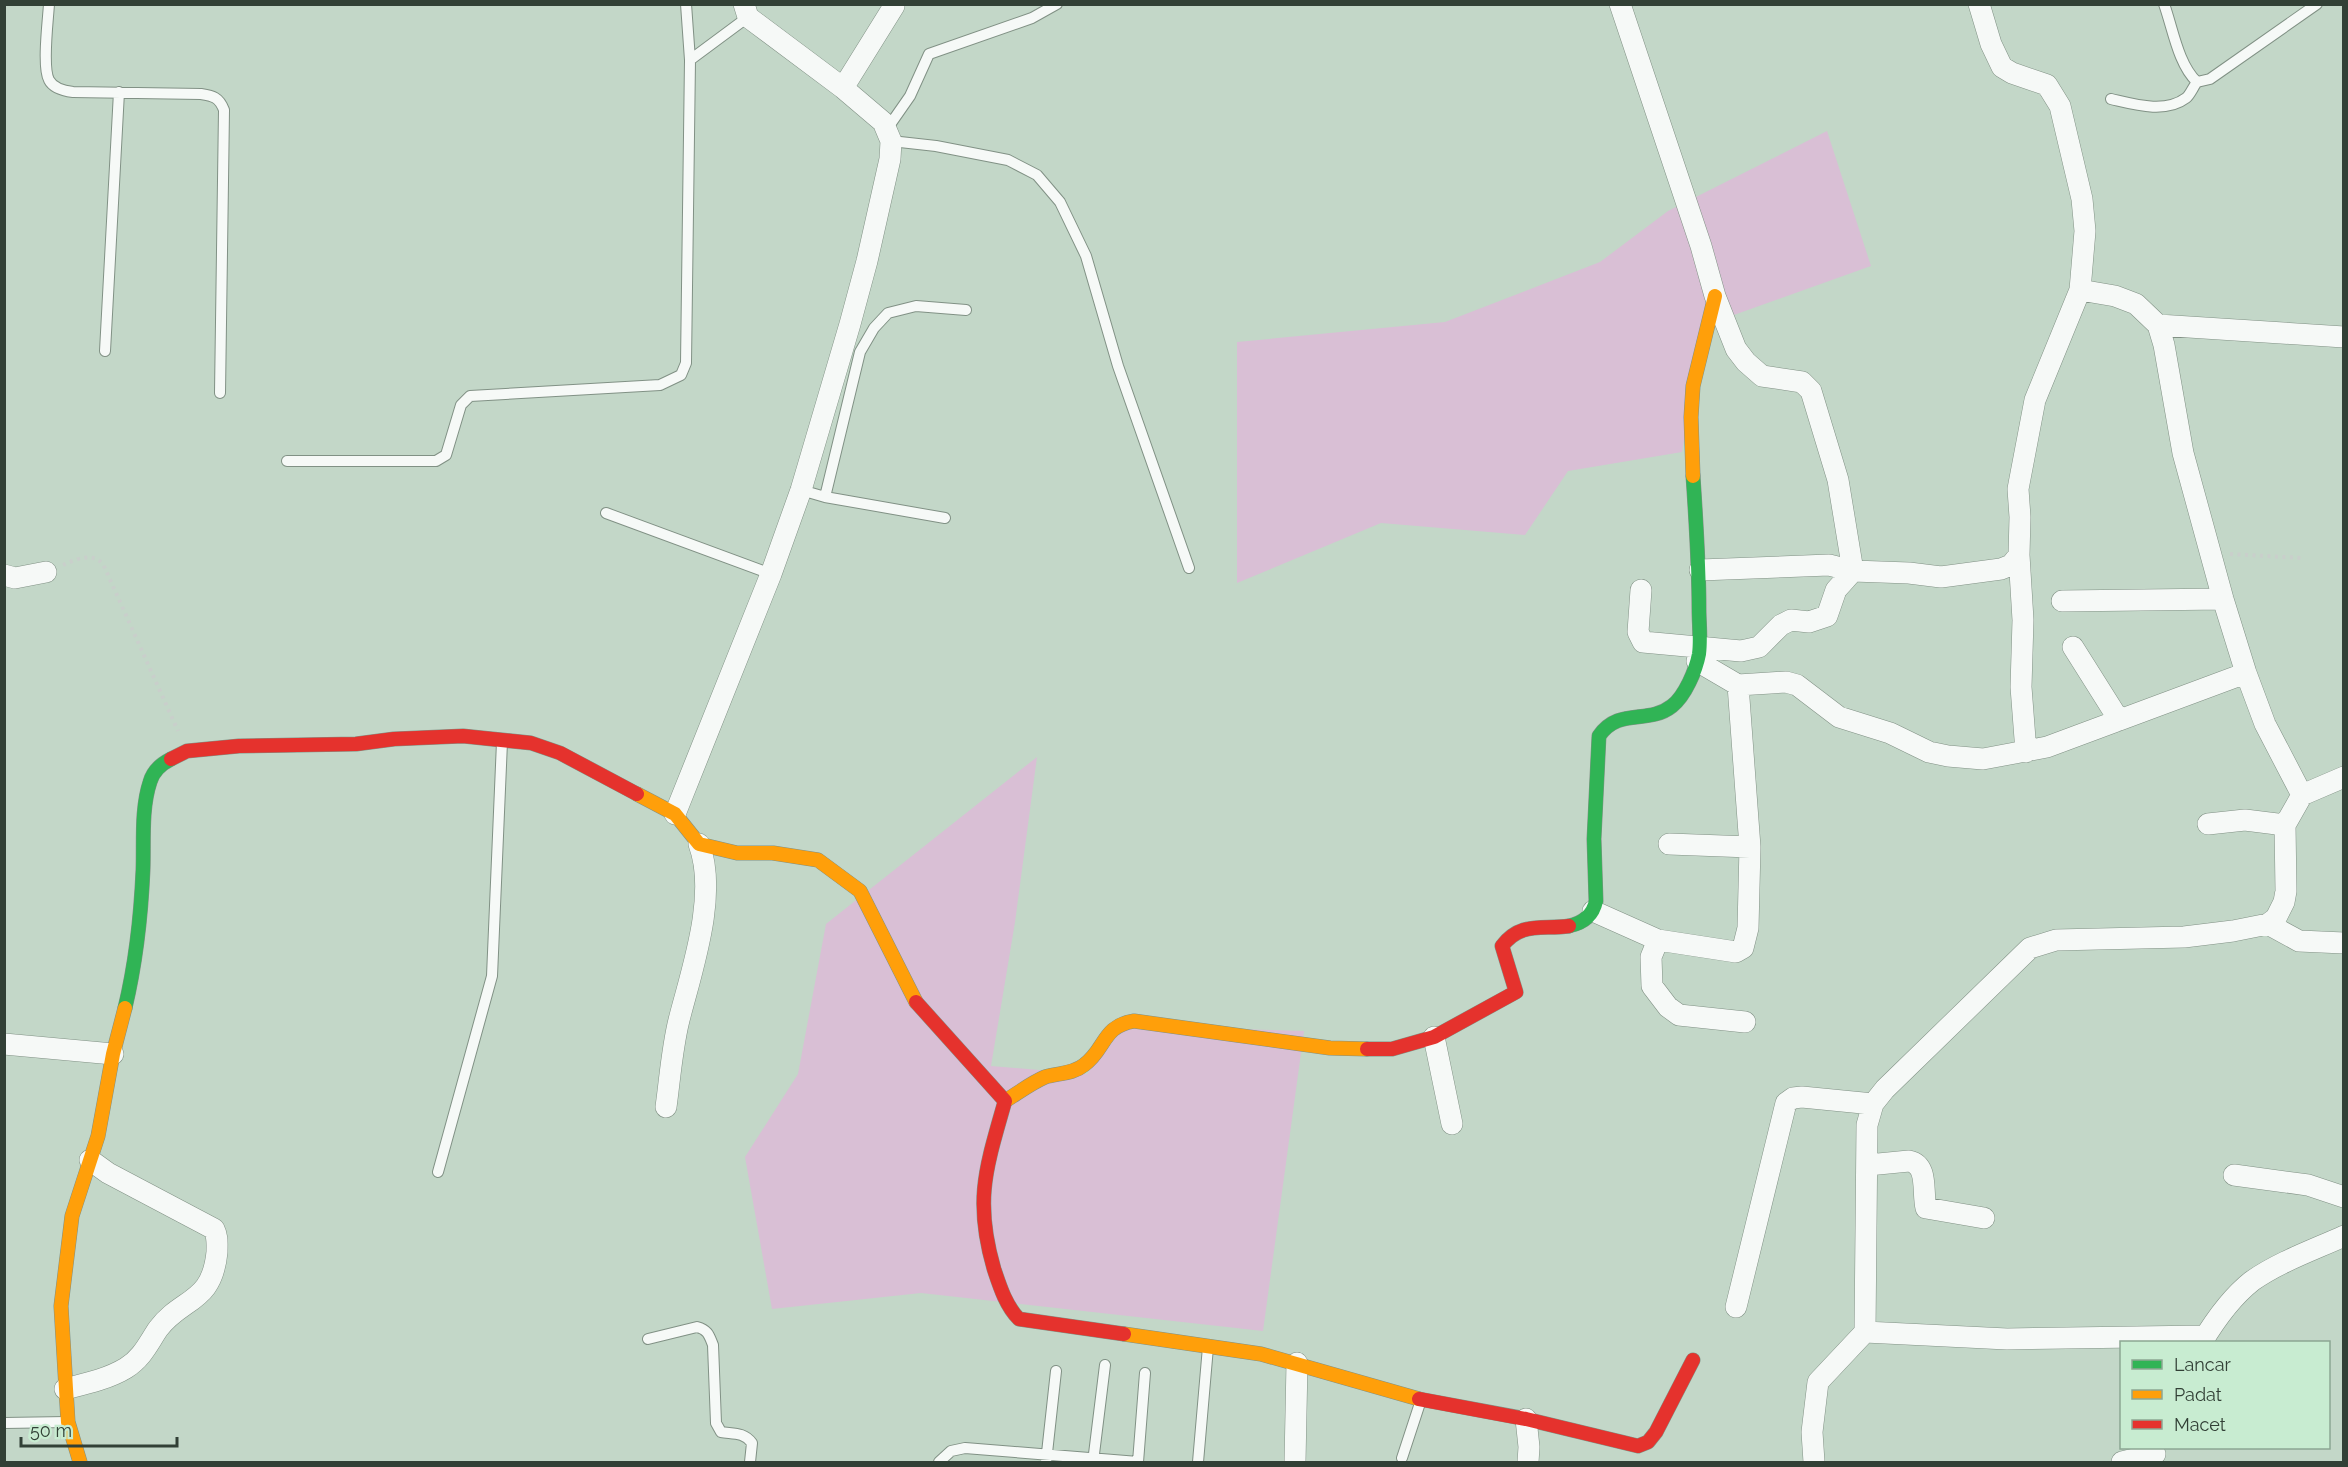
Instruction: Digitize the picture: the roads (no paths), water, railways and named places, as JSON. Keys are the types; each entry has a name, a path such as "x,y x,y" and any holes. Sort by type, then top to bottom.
{"street":[{"path":"1620,4 1701,246 1714,296 1736,349 1746,363 1762,376 1802,382 1811,391 1838,480 1853,571"},
{"path":"1979,4 1991,44 2002,67 2012,73 2047,85 2060,105 2082,199 2085,231 2080,290 2035,400 2018,489 2023,620 2021,687 2026,752"},
{"path":"843,88 894,6"},
{"path":"675,814 771,574 801,490 867,261 890,159 889,135 883,122 746,11"},
{"path":"2080,290 2115,296 2136,304 2158,325 2164,345 2183,453 2223,599 2265,724 2302,795"},
{"path":"1693,1360 1670,1407 1649,1441 1642,1446 1622,1445 1526,1419 1421,1400 1261,1354 1019,1319 1013,1314 1000,1286 988,1248 983,1213 983,1192 1005,1101 1041,1079 1077,1070 1093,1056 1112,1028 1123,1022 1134,1021 1235,1033 1330,1048 1392,1049 1434,1038 1516,992 1503,946 1512,933 1529,927 1564,927 1580,923 1593,911 1597,899 1593,840 1599,736 1603,727 1611,720 1658,714 1670,708 1677,702 1698,654 1700,570 1691,415 1695,375 1714,296"},
{"path":"2158,325 2343,337"},
{"path":"1700,570 1829,565 1853,571 1909,573 1941,577 2001,569 2011,565 2019,555"},
{"path":"1641,590 1638,632 1643,642 1698,654 1741,651 1759,647 1781,625 1791,620 1809,622 1827,616 1836,590 1853,571"},
{"path":"4,575 15,578 46,572"},
{"path":"2062,601 2223,599"},
{"path":"2073,647 2119,720"},
{"path":"1698,654 1738,685 1786,682 1797,685 1839,717 1890,733 1929,752 1983,759 2047,747 2246,673"},
{"path":"1593,911 1658,940 1740,951 1743,948 1748,928 1750,847 1738,685"},
{"path":"80,1462 68,1422 61,1306 72,1216 98,1137 113,1054 134,972 142,895 146,802 150,780 160,765 188,750 239,746 356,744 463,736 502,742 531,743 560,753 675,814 699,844 705,866 702,929 698,955 679,1023 666,1107"},
{"path":"1814,1462 1812,1432 1818,1382 1865,1332 1867,1125 1873,1104 1939,1034 2030,948 2056,940 2184,938 2268,924 2276,918 2284,902 2285,825 2302,795 2343,777"},
{"path":"2208,824 2246,820 2285,825"},
{"path":"699,844 737,853 773,853 818,860 860,891 918,1005 1005,1101"},
{"path":"1669,844 1750,847"},
{"path":"2268,924 2299,941 2343,943"},
{"path":"1658,940 1651,957 1652,986 1668,1007 1679,1015 1745,1022"},
{"path":"1434,1038 1452,1124"},
{"path":"4,1044 113,1054"},
{"path":"1736,1307 1786,1103 1793,1098 1802,1097 1873,1104"},
{"path":"65,1389 125,1369 139,1359 158,1329 205,1289 216,1262 218,1240 214,1229 108,1173 90,1160"},
{"path":"1868,1166 1915,1162 1922,1169 1926,1208 1984,1218"},
{"path":"2234,1175 2308,1185 2343,1197"},
{"path":"1865,1332 2007,1339 2204,1339 2250,1283 2269,1270 2343,1236"},
{"path":"1295,1462 1297,1363"},
{"path":"1526,1419 1528,1462"},
{"path":"2122,1462 2156,1455"}],"lane":[{"path":"49,4 46,69 49,80 65,91 213,96 221,101 224,110 220,393"},
{"path":"288,461 436,461 446,455 461,405 470,396 660,385 681,375 686,363 690,60 686,4"},
{"path":"1057,4 1032,18 929,54 889,135 1008,160 1037,174 1060,202 1086,256 1118,366 1189,568"},
{"path":"2164,4 2183,62 2196,82"},
{"path":"2111,99 2147,107 2171,105 2186,98 2196,82 2210,79 2317,4"},
{"path":"690,60 746,11"},
{"path":"105,351 118,92"},
{"path":"825,497 860,352 874,328 888,313 916,306 966,310"},
{"path":"801,490 825,497 945,518"},
{"path":"606,513 771,574"},
{"path":"438,1172 492,976 502,742"},
{"path":"648,1339 697,1327 705,1329 713,1345 716,1424 721,1432 741,1434 748,1438 752,1443 750,1462"},
{"path":"1198,1462 1208,1347"},
{"path":"1093,1461 1105,1365"},
{"path":"1047,1459 1056,1371"},
{"path":"939,1462 951,1451 965,1448 994,1450 1047,1459 1138,1462 1145,1373"},
{"path":"1402,1458 1421,1400"},
{"path":"4,1423 68,1422"},
{"path":"993,1462 994,1450"}]}
